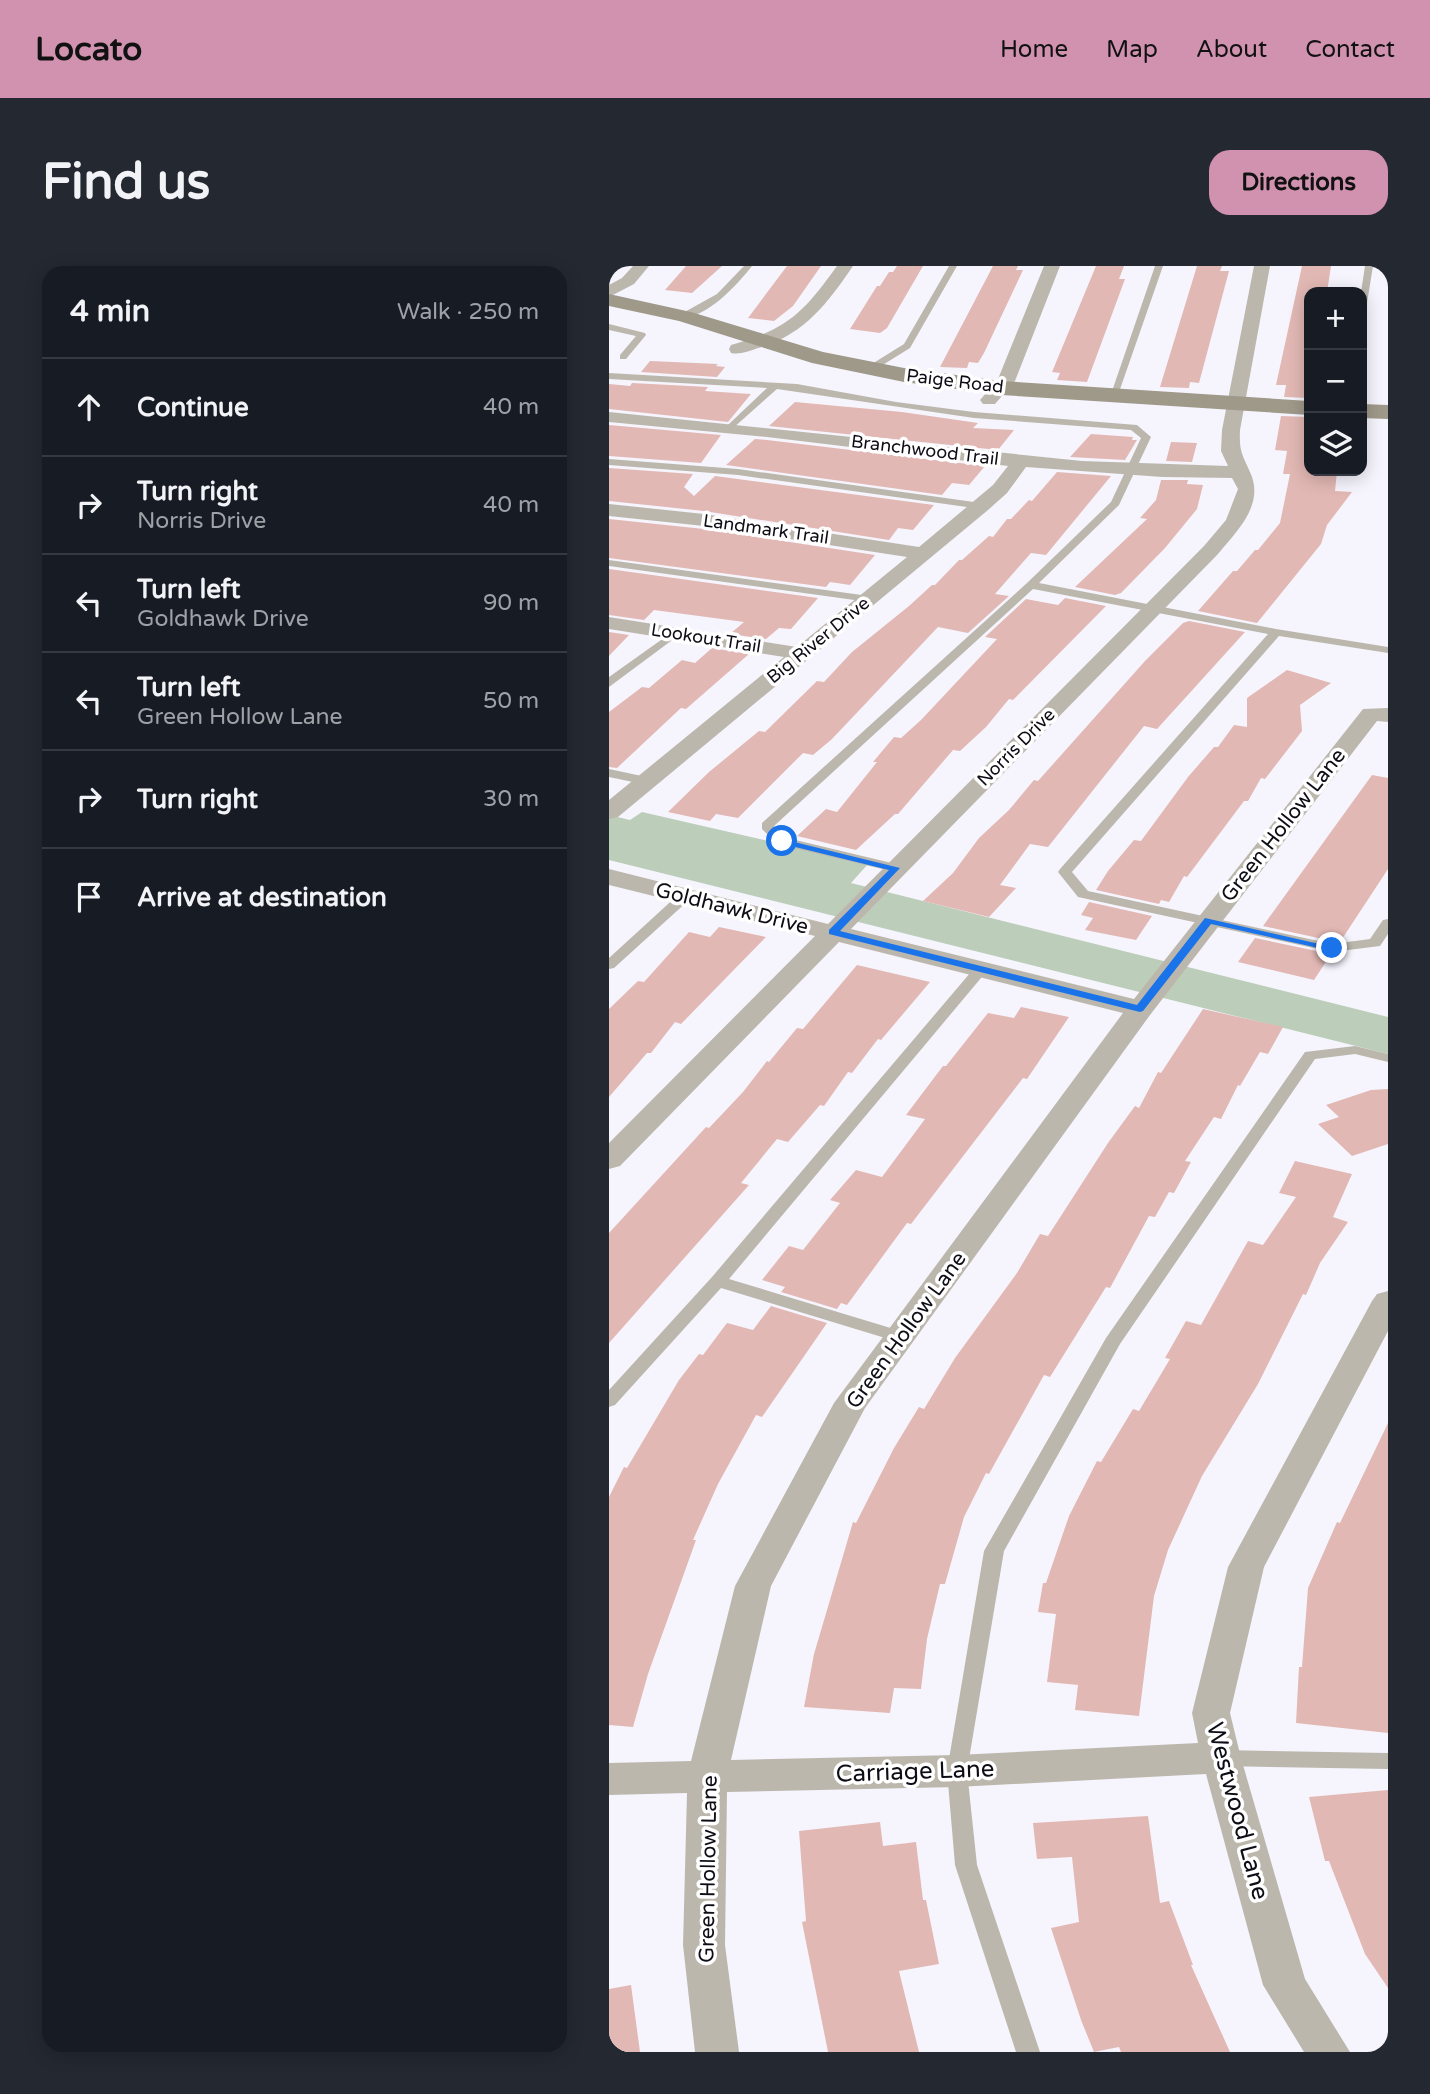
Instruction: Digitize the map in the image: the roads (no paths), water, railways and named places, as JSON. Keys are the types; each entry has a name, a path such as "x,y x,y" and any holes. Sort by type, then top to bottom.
{"main road":[{"name":"Paige Road","path":"609,300 684,316 762,342 870,369 995,394 1113,395 1304,420"},
{"name":"Paige Road","path":"611,321 664,326 863,383 1234,409 1304,408"},
{"path":"1367,411 1388,412"},
{"path":"1367,424 1388,425"}],"street":[{"path":"609,292 628,281 641,266"},
{"path":"737,349 762,342 805,320 845,266"},
{"path":"995,394 1006,381 1052,266"},
{"name":"Norris Drive","path":"609,1160 1154,608 1235,522 1242,509 1247,489 1230,451 1234,409 1262,266"},
{"name":"Branchwood Trail","path":"609,417 732,426 1021,462 1129,470 1241,472"},
{"name":"Big River Drive","path":"609,812 981,506 1000,489 1021,462"},
{"name":"Landmark Trail","path":"609,510 704,520 922,553"},
{"name":"Lookout Trail","path":"609,623 803,653"},
{"name":"Green Hollow Lane","path":"717,2052 704,1945 707,1777 753,1586 851,1403 1208,920 1380,715"},
{"name":"Goldhawk Drive","path":"609,877 1140,1009"},
{"name":"Westwood Lane","path":"1328,2052 1285,1985 1221,1758 1211,1713 1246,1567 1388,1301"},
{"name":"Carriage Lane","path":"609,1779 957,1771 1221,1758"}],"lane":[{"path":"684,316 714,303 727,293 748,266"},
{"path":"870,369 907,346 953,266"},
{"path":"1113,395 1159,266"},
{"path":"1366,287 1369,266"},
{"path":"611,321 642,335 623,357"},
{"path":"609,376 797,387 895,405 974,415 1134,427 1146,437 1115,503 1031,585 767,826 782,841 895,868"},
{"path":"732,426 775,385"},
{"path":"609,462 738,472 981,506"},
{"path":"609,563 869,599"},
{"path":"1031,585 1276,632 1388,650"},
{"path":"1276,632 1065,872 1083,894 1332,948 1375,943 1388,923"},
{"path":"609,683 675,633"},
{"path":"609,772 647,781"},
{"path":"609,965 684,897"},
{"path":"609,1401 718,1281 981,969"},
{"path":"1028,2052 966,1865 957,1771 994,1551 1112,1342 1310,1055 1355,1050 1388,1058"},
{"path":"718,1281 901,1337"},
{"path":"1221,1758 1388,1761"}]}
